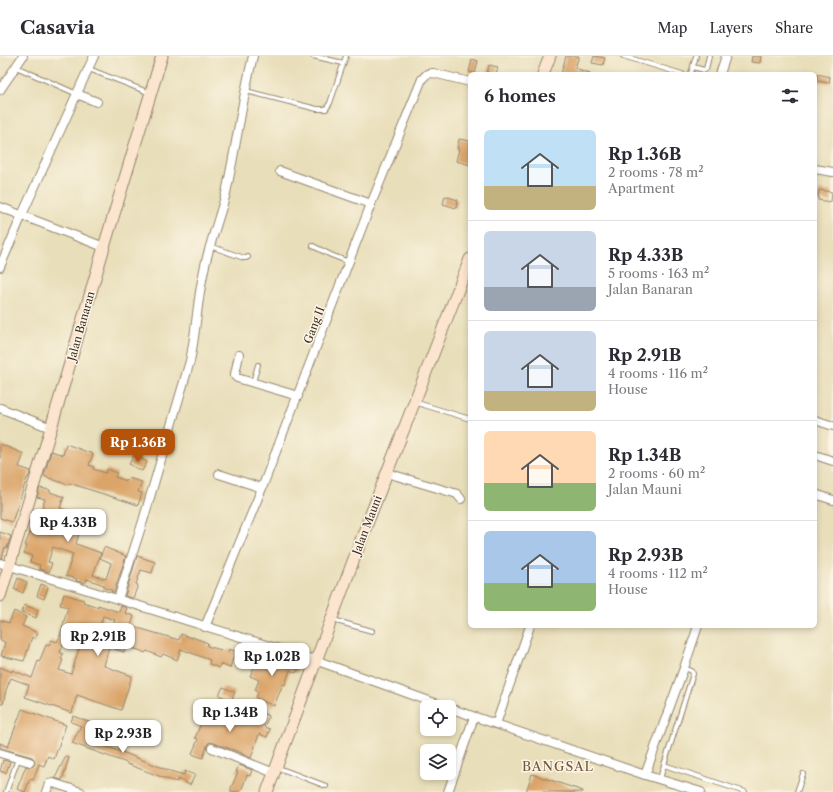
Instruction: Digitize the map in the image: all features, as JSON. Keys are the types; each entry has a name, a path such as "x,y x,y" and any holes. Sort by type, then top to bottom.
{"main road":[{"name":"Jalan Banaran","path":"0,596 5,564 51,428 162,56"},
{"path":"544,72 550,56"},
{"name":"Jalan Mauni","path":"266,792 330,619 414,402 467,278"}],"street":[{"path":"0,90 23,56"},
{"path":"0,267 94,56"},
{"path":"118,599 145,514 190,361 206,262 225,195 234,156 253,56"},
{"path":"721,72 726,56"},
{"name":"Gang II","path":"206,627 298,396 371,204 424,76 433,73 468,82"},
{"path":"77,94 98,102"},
{"path":"817,169 833,170"},
{"path":"280,171 371,204"},
{"path":"0,207 104,247"},
{"path":"240,355 235,376 237,378 298,396"},
{"path":"0,408 51,428"},
{"path":"817,421 833,426"},
{"path":"817,456 833,461"},
{"path":"387,473 457,494 461,499"},
{"path":"219,474 262,488"},
{"path":"817,495 833,500"},
{"path":"5,564 315,660 426,700"},
{"path":"496,724 529,628"},
{"path":"645,775 697,628"},
{"path":"456,711 645,775 701,792"},
{"path":"448,792 474,717"},
{"path":"212,748 275,770"},
{"path":"0,753 30,762"},
{"path":"46,792 49,784 53,783 81,792"}],"lane":[{"path":"313,56 343,63"},
{"path":"246,91 317,110 326,110 330,104 346,56"},
{"path":"623,56 675,72"},
{"path":"691,72 696,56"},
{"path":"693,67 704,70 706,69 709,56"},
{"path":"16,67 77,94"},
{"path":"89,69 151,94"},
{"path":"210,246 244,258 248,257"},
{"path":"313,246 350,262"},
{"path":"253,383 258,365"},
{"path":"414,402 468,418"},
{"path":"330,619 372,631"},
{"path":"660,779 693,674 692,671 684,668"},
{"path":"6,792 18,758"},
{"path":"664,765 745,792"},
{"path":"275,770 326,786"},
{"path":"797,792 803,774"}],"building":[{"path":"566,56 579,56 575,68 587,72 562,72"},
{"path":"594,56 605,58 603,65 592,63"},
{"path":"752,56 761,56 760,63 751,62"},
{"path":"472,59 478,61 475,72 469,72"},
{"path":"489,65 498,67 497,72 487,72"},
{"path":"818,74 830,77 829,83 817,81"},
{"path":"459,139 468,141 468,164 456,161 459,149 457,149"},
{"path":"819,190 832,192 831,202 818,200"},
{"path":"445,196 458,200 456,208 443,204"},
{"path":"0,444 24,454 19,467 31,471 27,478 12,522 0,518"},
{"path":"66,444 93,454 89,465 94,467 93,469 106,473 107,469 117,473 115,477 127,481 128,478 142,482 138,492 142,493 138,505 69,483 68,485 44,476 51,451 63,455"},
{"path":"134,455 147,462 142,471 129,464"},
{"path":"40,488 50,490 50,492 64,497 60,508 82,515 78,526 81,527 76,544 101,553 93,575 106,579 111,563 100,558 104,547 126,556 114,592 104,588 104,585 87,579 85,583 76,581 77,579 66,576 73,554 53,547 48,562 52,563 49,572 39,569 40,565 30,562 32,556 24,553 27,546 25,545 30,533 31,524 29,524 33,512 41,512 45,499 37,497"},
{"path":"0,532 11,536 7,548 5,547 2,558 0,558"},
{"path":"137,556 155,562 152,573 141,570 136,584 138,585 133,598 125,596"},
{"path":"18,578 27,582 23,593 14,589"},
{"path":"41,584 48,587 44,599 37,596"},
{"path":"64,594 84,600 83,602 98,607 98,605 119,612 121,606 127,608 125,613 134,616 131,626 179,640 181,634 208,643 207,646 228,652 229,649 235,651 230,668 220,664 219,668 209,664 210,660 181,649 177,660 163,654 161,657 147,651 145,653 126,647 124,652 109,647 104,666 132,676 121,710 77,695 72,713 25,697 29,685 11,678 6,690 3,704 0,704 0,667 32,678 46,645 49,646 51,640 57,642 60,636 68,607 60,605","holes":["103,616 115,620 109,641 97,636","74,625 88,631 79,649 71,674 59,670 63,660 61,659 63,654 60,652 69,632 72,633"]},
{"path":"24,605 38,610 36,618 21,612"},
{"path":"14,611 26,617 22,626 38,633 35,639 32,637 24,661 1,656 5,642 0,640 0,620 9,623"},
{"path":"260,654 268,658 270,655 287,663 289,660 300,665 296,673 290,670 285,685 283,684 274,706 256,698 258,692 255,690 259,680 250,676"},
{"path":"223,687 235,692 231,701 219,695"},
{"path":"207,708 220,714 250,723 255,710 269,716 264,727 270,729 267,737 259,734 251,758 242,753 209,742 203,758 192,754 198,739 195,738"},
{"path":"22,709 66,725 54,759 48,756 44,766 39,764 33,780 30,779 25,792 17,789 26,766 33,766 35,763 34,759 32,757 0,748 0,743 8,747"},
{"path":"73,716 95,724 89,741 170,771 184,775 185,771 195,775 190,785 178,779 177,782 167,779 72,743 81,726 71,722"},
{"path":"66,756 69,758 62,780 55,778"},
{"path":"3,760 10,762 6,773 0,771"},
{"path":"239,765 252,770 250,776 247,775 241,791 231,792 231,788 238,772 236,772"},
{"path":"532,774 583,791 583,792 526,792"}],"district":[{"name":"BANGSAL","path":"558,766"}]}
